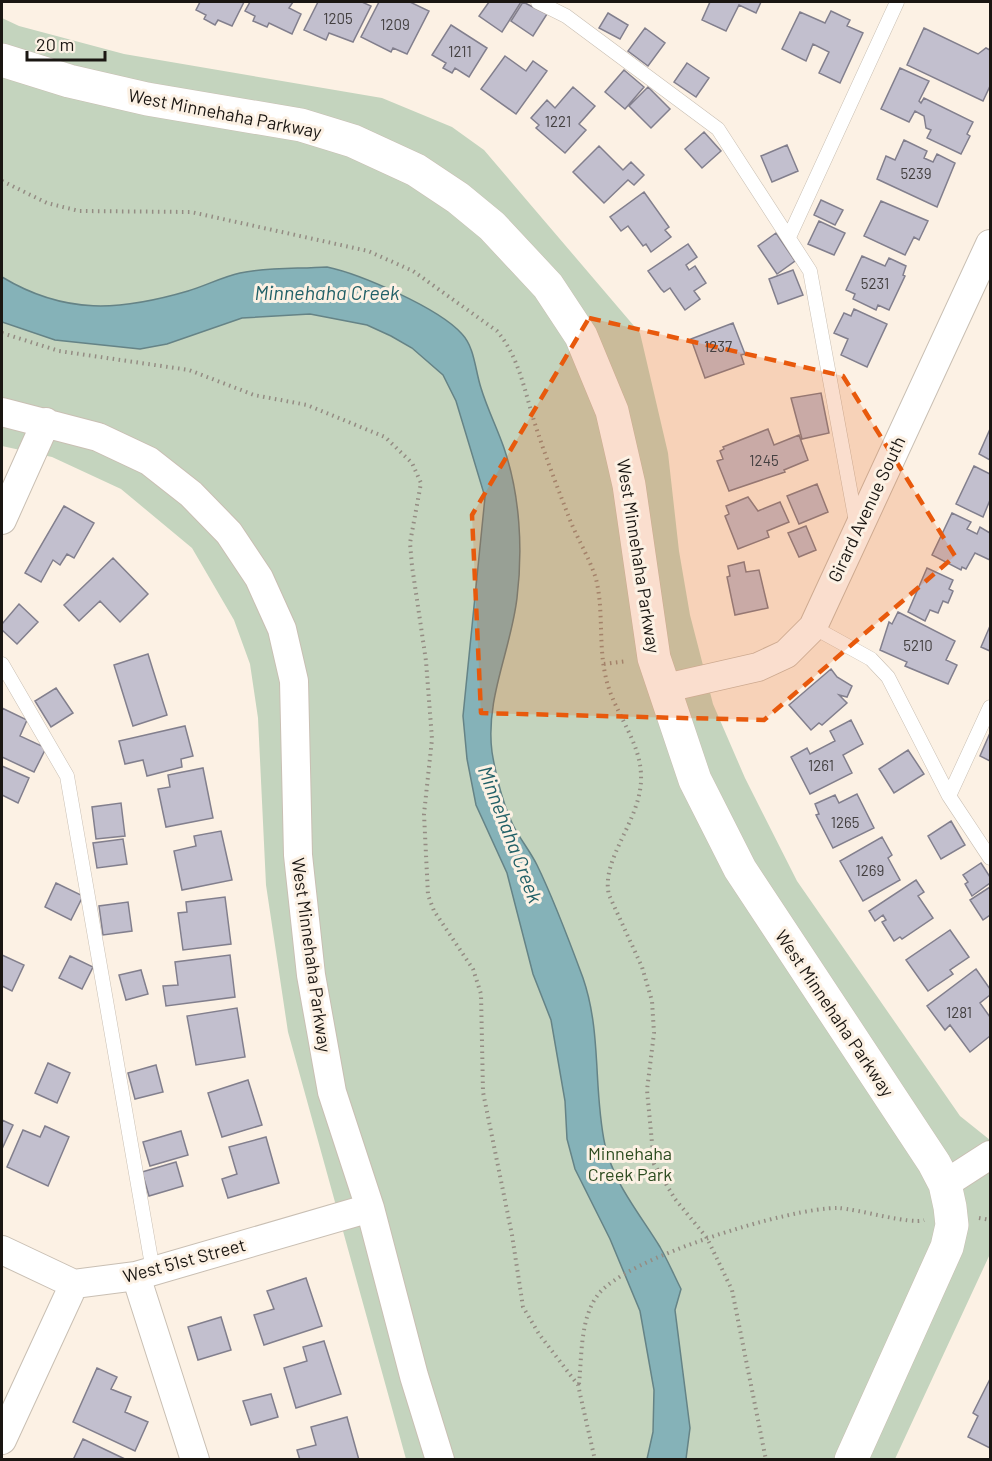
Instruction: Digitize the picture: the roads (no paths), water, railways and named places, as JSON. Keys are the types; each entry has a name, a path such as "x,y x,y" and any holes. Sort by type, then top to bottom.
{"street":[{"name":"West Minnehaha Parkway","path":"2,60 69,81 147,99 301,125 353,141 416,170 458,198 492,226 548,286 581,336 612,411 624,464 654,658 666,688 695,780 740,869 846,1032 912,1127 945,1184 952,1225 947,1247 938,1272 851,1460"},
{"name":"Girard Avenue South","path":"666,688 758,668 786,654 813,627 857,527 990,244"},
{"name":"West Minnehaha Parkway","path":"2,412 98,437 149,461 191,494 229,533 259,578 282,629 294,681 298,855 311,975 332,1092 370,1208 414,1376 440,1460"},
{"path":"2,520 46,422"},
{"path":"945,1184 990,1155"},
{"name":"West 51st Street","path":"74,1284 144,1274 370,1208"},
{"path":"2,1250 74,1284 2,1440"},
{"path":"144,1274 195,1460"}],"lane":[{"path":"538,2 566,16 718,129 810,271 857,527"},
{"path":"789,237 897,2"},
{"path":"813,627 871,659 888,677 949,796 990,858"},
{"path":"2,664 67,776 144,1274"},
{"path":"949,796 990,707"}],"water":[{"name":"Minnehaha Creek","path":"327,267 398,293 436,314 462,334 472,352 483,396 504,448 517,503 520,560 514,617 492,713 492,752 500,790 509,817 544,879 583,978 593,1020 601,1124 609,1159 621,1186 660,1247 681,1289 675,1310 690,1428 686,1459 647,1459 653,1432 654,1390 640,1311 610,1239 575,1169 567,1139 565,1101 551,1020 533,974 507,873 476,805 467,759 463,716 485,497 456,401 443,375 412,348 391,336 367,325 310,314 242,318 167,344 140,349 55,340 2,322 2,277 48,298 93,306 139,303 163,298 250,271"}],"park label":[{"name":"Minnehaha Creek Park","path":"630,1163"}]}
